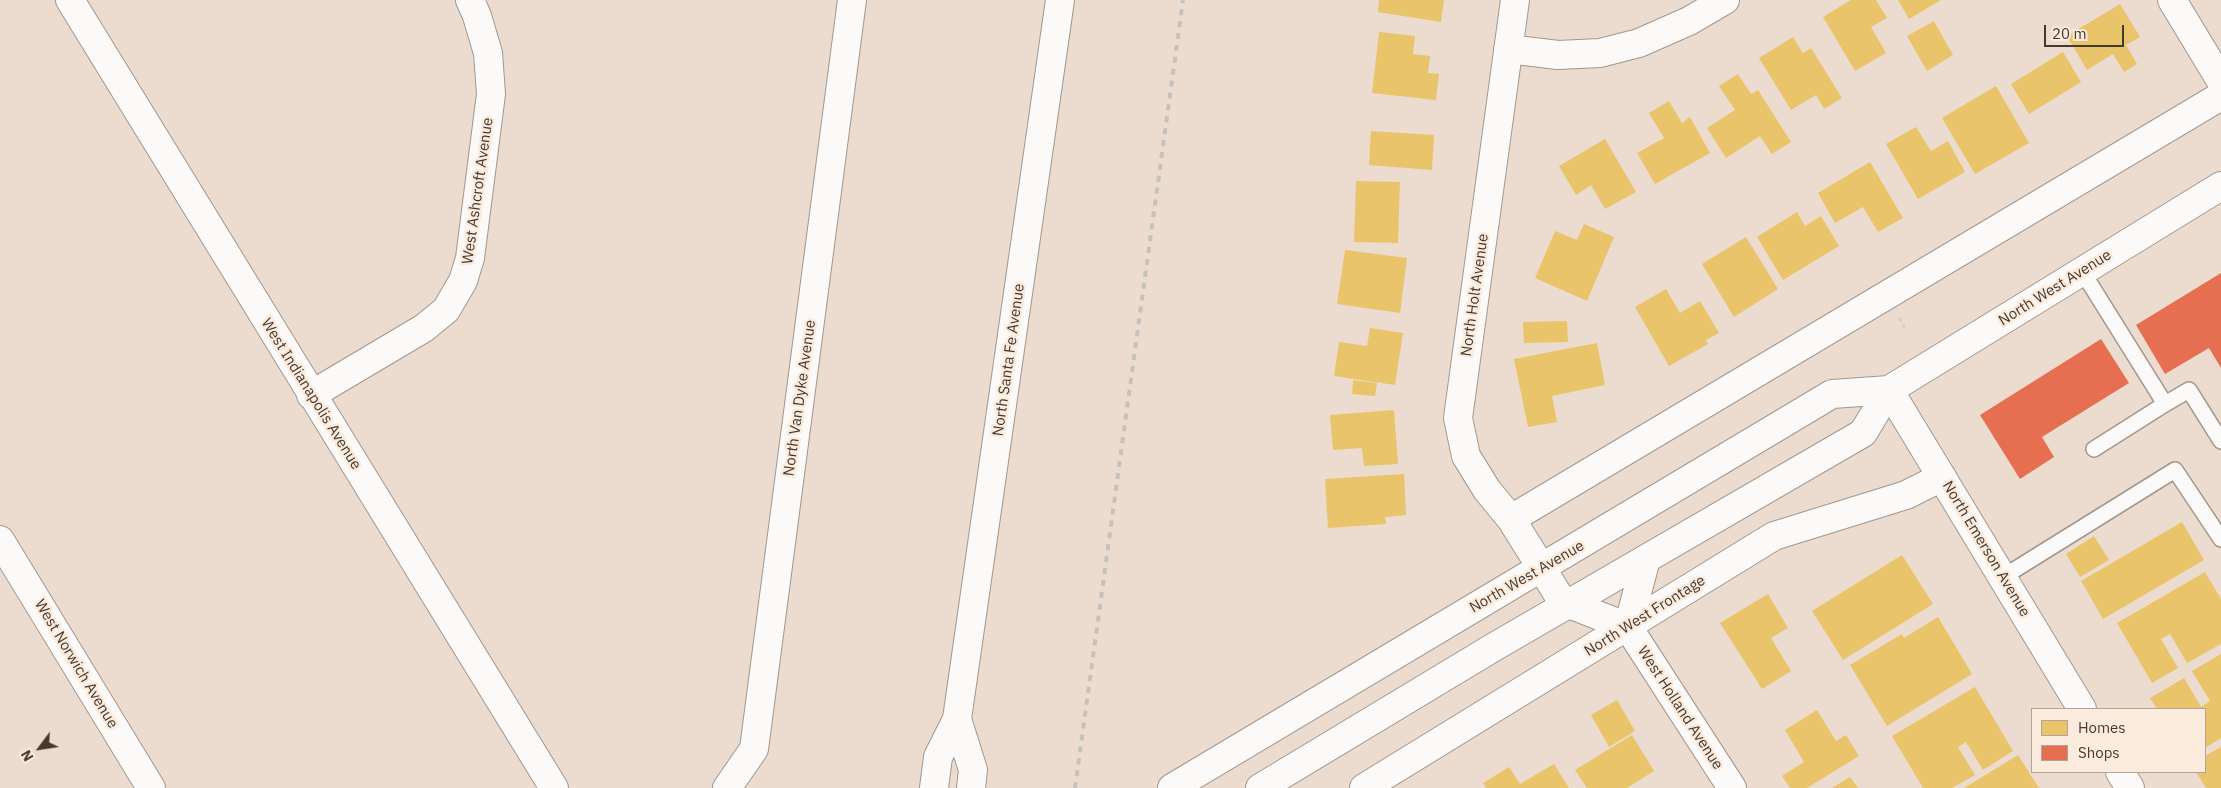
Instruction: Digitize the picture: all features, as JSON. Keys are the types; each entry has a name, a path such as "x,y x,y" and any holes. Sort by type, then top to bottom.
{"street":[{"name":"West Indianapolis Avenue","path":"70,0 554,788"},
{"name":"West Ashcroft Avenue","path":"311,394 436,320 453,301 468,270 491,94 488,53 470,0"},
{"name":"North Van Dyke Avenue","path":"727,788 754,749 852,0"},
{"name":"North Santa Fe Avenue","path":"934,788 938,757 957,720 1060,0"},
{"name":"North Holt Avenue","path":"1515,0 1458,418 1466,456 1487,490 1511,519 1567,605"},
{"path":"1508,49 1558,55 1600,53 1639,43 1688,21 1724,0"},
{"path":"2172,0 2221,81"},
{"path":"1511,519 2221,96"},
{"name":"North West Avenue","path":"1260,788 1567,605 1863,433 1889,390 2221,186"},
{"name":"North West Avenue","path":"1172,788 1832,394 1889,390"},
{"name":"North Emerson Avenue","path":"1889,390 2081,708"},
{"name":"North West Frontage","path":"1364,788 1774,536 1906,495 1942,477"},
{"name":"West Norwich Avenue","path":"0,540 151,788"},
{"path":"1567,605 1628,627 1646,559"},
{"name":"West Holland Avenue","path":"1628,627 1732,788"},
{"name":"North Santa Fe Avenue","path":"957,720 973,770 971,788"},
{"path":"2121,773 2130,788"}],"lane":[{"path":"2082,271 2165,404"},
{"path":"2094,448 2189,390 2221,441"},
{"path":"2002,578 2175,470 2221,540"}],"building: Homes":[{"path":"1379,0 1444,0 1441,22 1378,12"},
{"path":"1851,0 1876,0 1887,18 1871,27 1886,53 1855,71 1823,17"},
{"path":"1898,0 1941,0 1909,19"},
{"path":"2120,4 2140,37 2126,45 2137,64 2124,72 2113,54 2087,70 2067,36"},
{"path":"1934,21 1953,55 1927,71 1907,36"},
{"path":"1379,32 1415,36 1413,54 1430,56 1428,73 1439,74 1436,100 1372,93"},
{"path":"1793,37 1803,53 1811,48 1842,98 1824,109 1816,95 1791,110 1759,58"},
{"path":"2063,52 2081,82 2029,114 2011,84"},
{"path":"1738,74 1751,94 1758,90 1791,142 1772,154 1760,136 1726,158 1707,128 1735,110 1719,86"},
{"path":"1996,86 2029,143 1975,174 1942,118"},
{"path":"1669,101 1682,123 1690,117 1710,153 1655,184 1637,153 1664,138 1649,113"},
{"path":"1916,127 1931,151 1948,141 1965,172 1918,199 1886,144"},
{"path":"1371,131 1434,135 1432,170 1369,165"},
{"path":"1605,139 1636,192 1605,209 1591,185 1576,195 1559,166"},
{"path":"1870,162 1903,218 1878,232 1863,207 1835,223 1818,193"},
{"path":"1356,181 1400,182 1398,243 1354,242"},
{"path":"1797,212 1805,226 1821,216 1839,246 1783,280 1757,237"},
{"path":"1584,224 1614,237 1587,301 1535,278 1555,231 1577,240"},
{"path":"1746,237 1778,289 1734,317 1702,264"},
{"path":"1345,250 1407,258 1400,313 1337,304"},
{"path":"1666,289 1680,313 1700,301 1719,333 1706,340 1708,344 1669,366 1635,307"},
{"path":"1567,321 1568,342 1524,343 1523,322"},
{"path":"1370,328 1403,333 1395,385 1334,376 1339,342 1367,346"},
{"path":"1597,343 1605,385 1552,396 1557,422 1528,427 1514,359"},
{"path":"1353,380 1377,383 1375,396 1352,394"},
{"path":"1394,410 1398,464 1364,466 1362,448 1333,450 1330,415"},
{"path":"1404,474 1406,515 1385,517 1386,524 1328,528 1325,479"},
{"path":"2182,522 2204,560 2103,619 2081,581"},
{"path":"2094,536 2109,560 2080,577 2066,554"},
{"path":"1902,555 1933,604 1843,660 1812,611"},
{"path":"2205,572 2221,599 2221,644 2187,663 2170,634 2161,639 2178,668 2152,683 2117,623"},
{"path":"1768,594 1788,628 1771,638 1791,671 1762,689 1720,623"},
{"path":"1938,617 1972,674 1887,726 1850,665 1902,634 1904,638"},
{"path":"2221,654 2221,738 2206,747 2206,708 2156,708 2150,698 2184,678 2201,707 2210,701 2192,671"},
{"path":"1975,687 2013,751 1983,770 1966,742 1958,747 1975,775 1952,788 1923,788 1892,736"},
{"path":"1617,700 1635,731 1609,747 1591,715"},
{"path":"1817,710 1836,741 1846,735 1859,756 1807,788 1790,788 1782,776 1804,762 1785,730"},
{"path":"1632,735 1654,771 1627,788 1587,788 1575,770"},
{"path":"2221,747 2221,788 2206,788 2197,773 2206,773 2206,755"},
{"path":"2018,755 2039,788 1964,788"},
{"path":"1554,764 1569,788 1486,788 1483,783 1509,767 1520,784"},
{"path":"1850,777 1858,788 1832,788"}],"building: Shops":[{"path":"2221,273 2221,368 2209,348 2165,374 2136,325"},
{"path":"2101,339 2129,383 2042,437 2054,457 2020,479 1980,415"}],"railway":[{"path":"1075,788 1183,0"}]}
